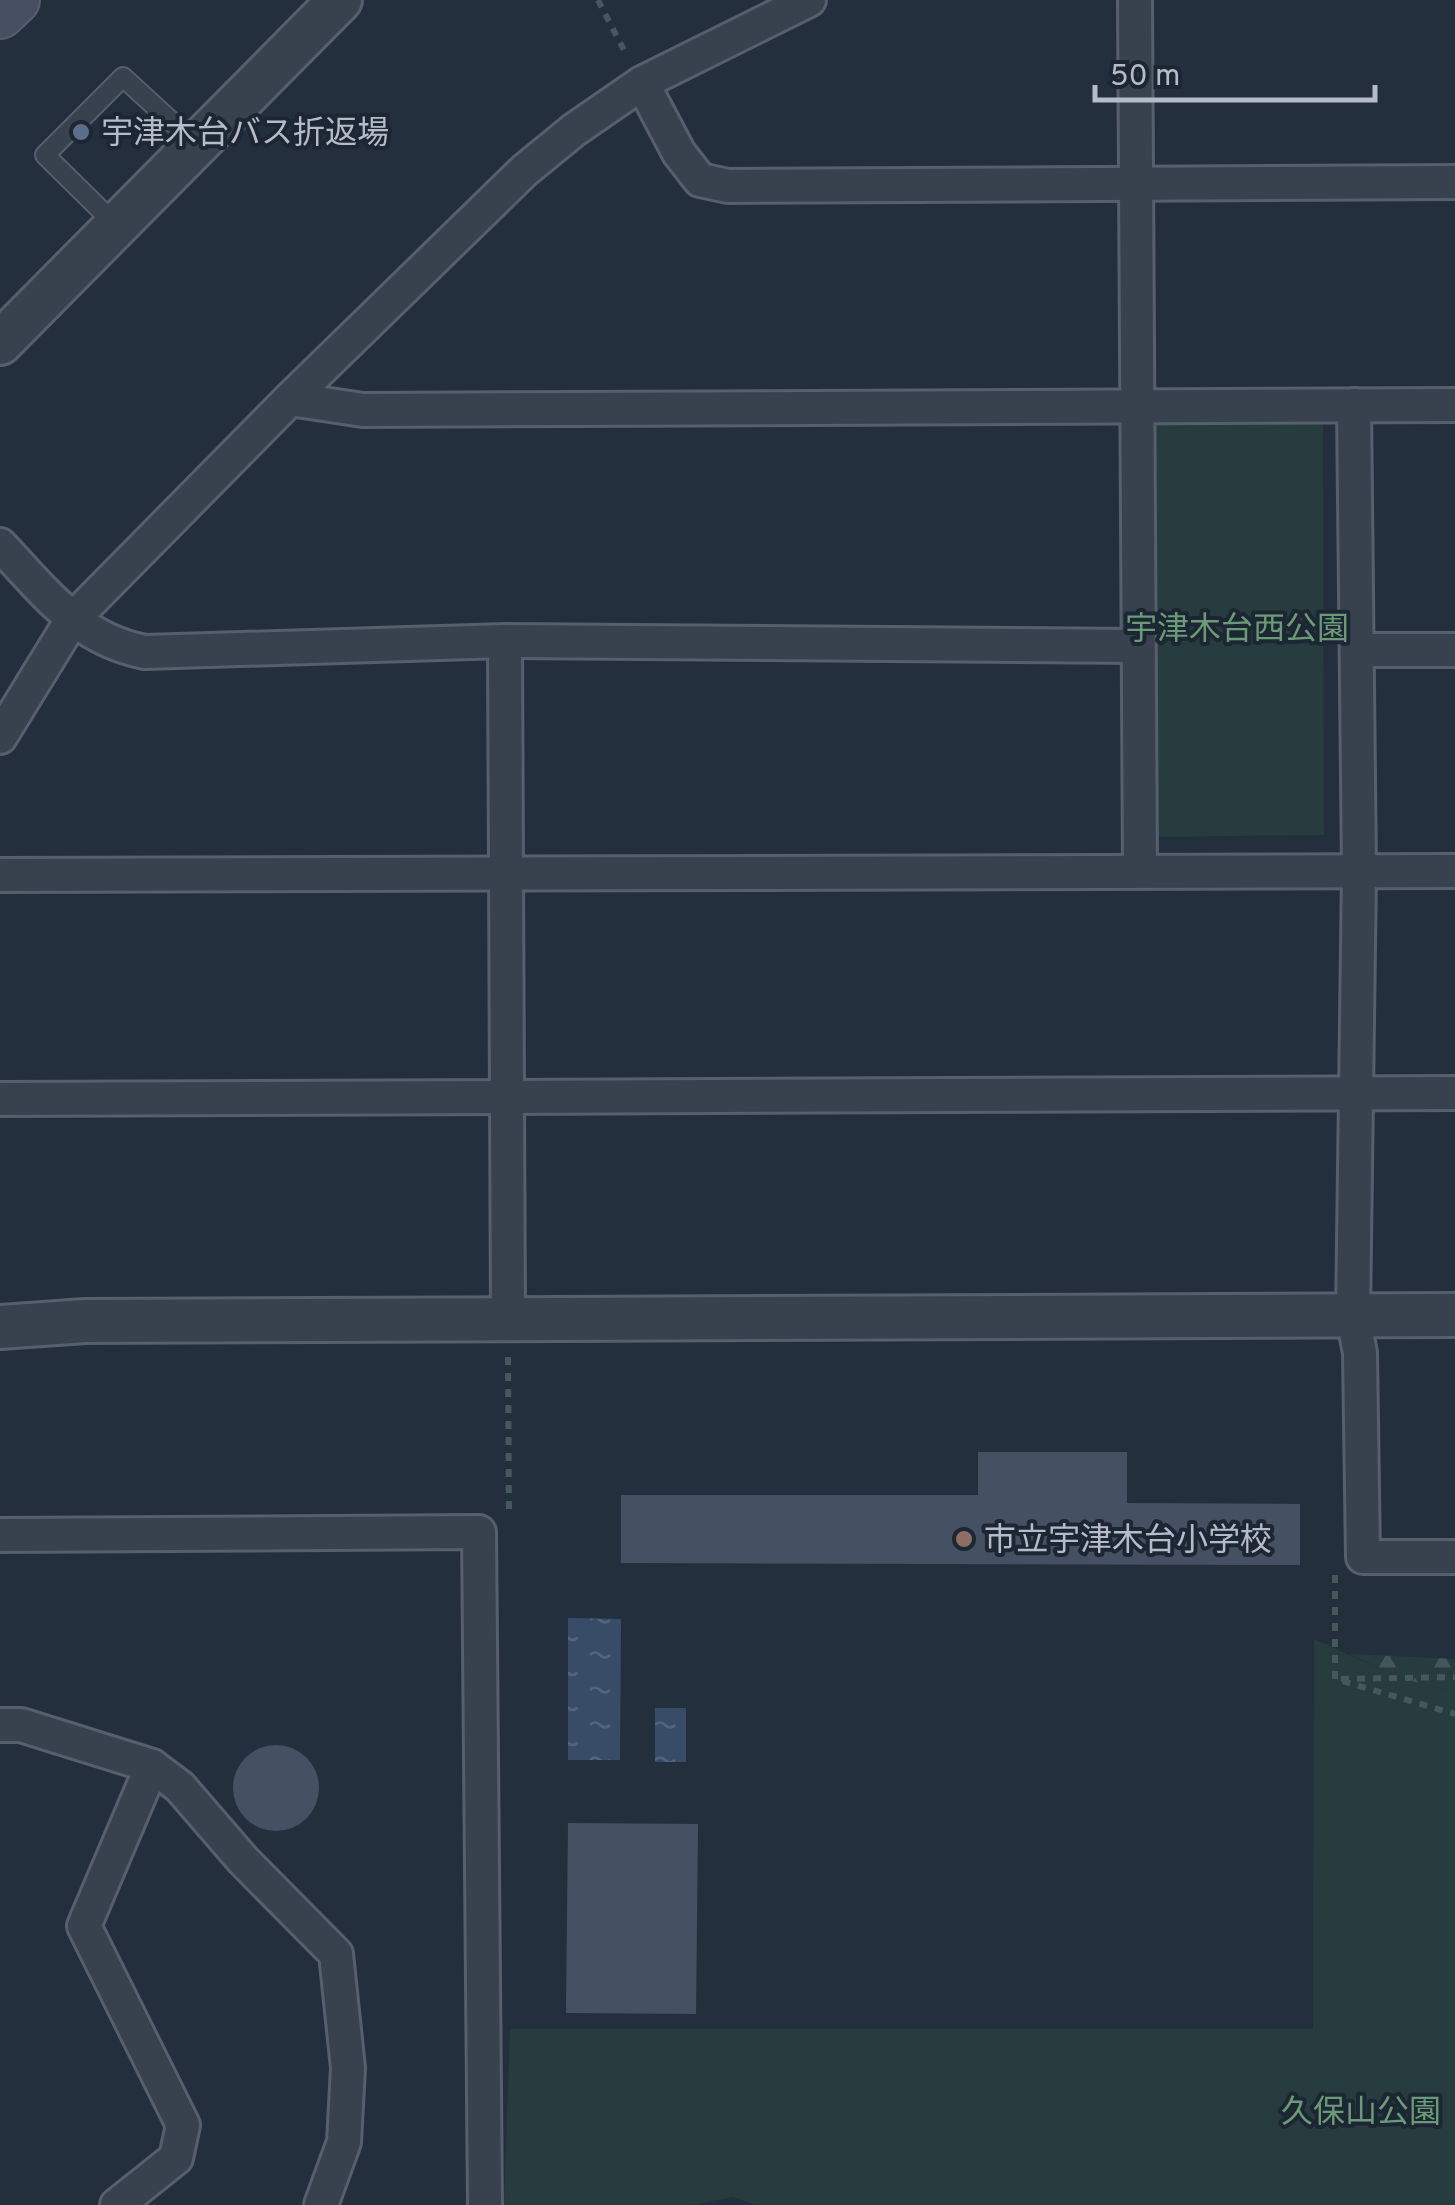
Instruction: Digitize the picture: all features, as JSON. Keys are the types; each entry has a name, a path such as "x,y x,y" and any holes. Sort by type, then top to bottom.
{"main road":[{"path":"0,14 15,0"}],"street":[{"path":"0,343 340,0"},
{"path":"0,737 72,620 290,399 525,170 642,83 809,0"},
{"path":"1135,0 1140,871"},
{"path":"642,83 700,180 728,186 1455,182"},
{"path":"290,399 363,410 1455,405"},
{"path":"1354,405 1359,872 1353,1317 1360,1353 1364,1556 1455,1557"},
{"path":"0,544 72,620 112,644 145,652 505,641 1138,646"},
{"path":"505,641 508,1320"},
{"path":"1357,650 1455,650"},
{"path":"0,875 1455,871"},
{"path":"0,1099 1455,1093"},
{"path":"0,1327 86,1321 1455,1314"},
{"path":"0,1535 479,1532 484,2205"},
{"path":"0,1725 21,1725 152,1766 180,1787 243,1860 336,1954 348,2068 344,2142 321,2205"},
{"path":"117,2205 176,2158 183,2126 84,1926 152,1766"}],"lane":[{"path":"116,226 44,155 124,77 196,144"}],"path":[{"path":"598,0 642,83"},
{"path":"1335,1556 1335,1679"},
{"path":"1335,1679 1455,1677"},
{"path":"1335,1679 1455,1714"}],"green space":[{"name":"宇津木台西公園","path":"1147,421 1323,422 1324,835 1153,837"},
{"name":"久保山公園","path":"1314,1639 1403,1679 1455,1692 1455,2205 756,2205 733,2197 691,2205 504,2205 510,2029 1313,2029"},
{"path":"1349,1654 1455,1659 1455,1692 1403,1679"}],"water":[{"path":"568,1618 621,1619 620,1760 568,1760"},
{"path":"655,1708 686,1708 686,1762 655,1762"}],"building":[{"path":"978,1452 1127,1452 1127,1503 1300,1504 1300,1565 621,1563 621,1495 978,1495"},
{"path":"268,1745 284,1745 307,1757 316,1771 316,1805 307,1819 284,1831 268,1831 252,1824 240,1812 233,1796 233,1780 240,1764 252,1752"},
{"path":"568,1823 698,1824 696,2014 566,2013"}],"place":[{"name":"宇津木台バス折返場","path":"81,132"},
{"name":"市立宇津木台小学校","path":"964,1539"}]}
